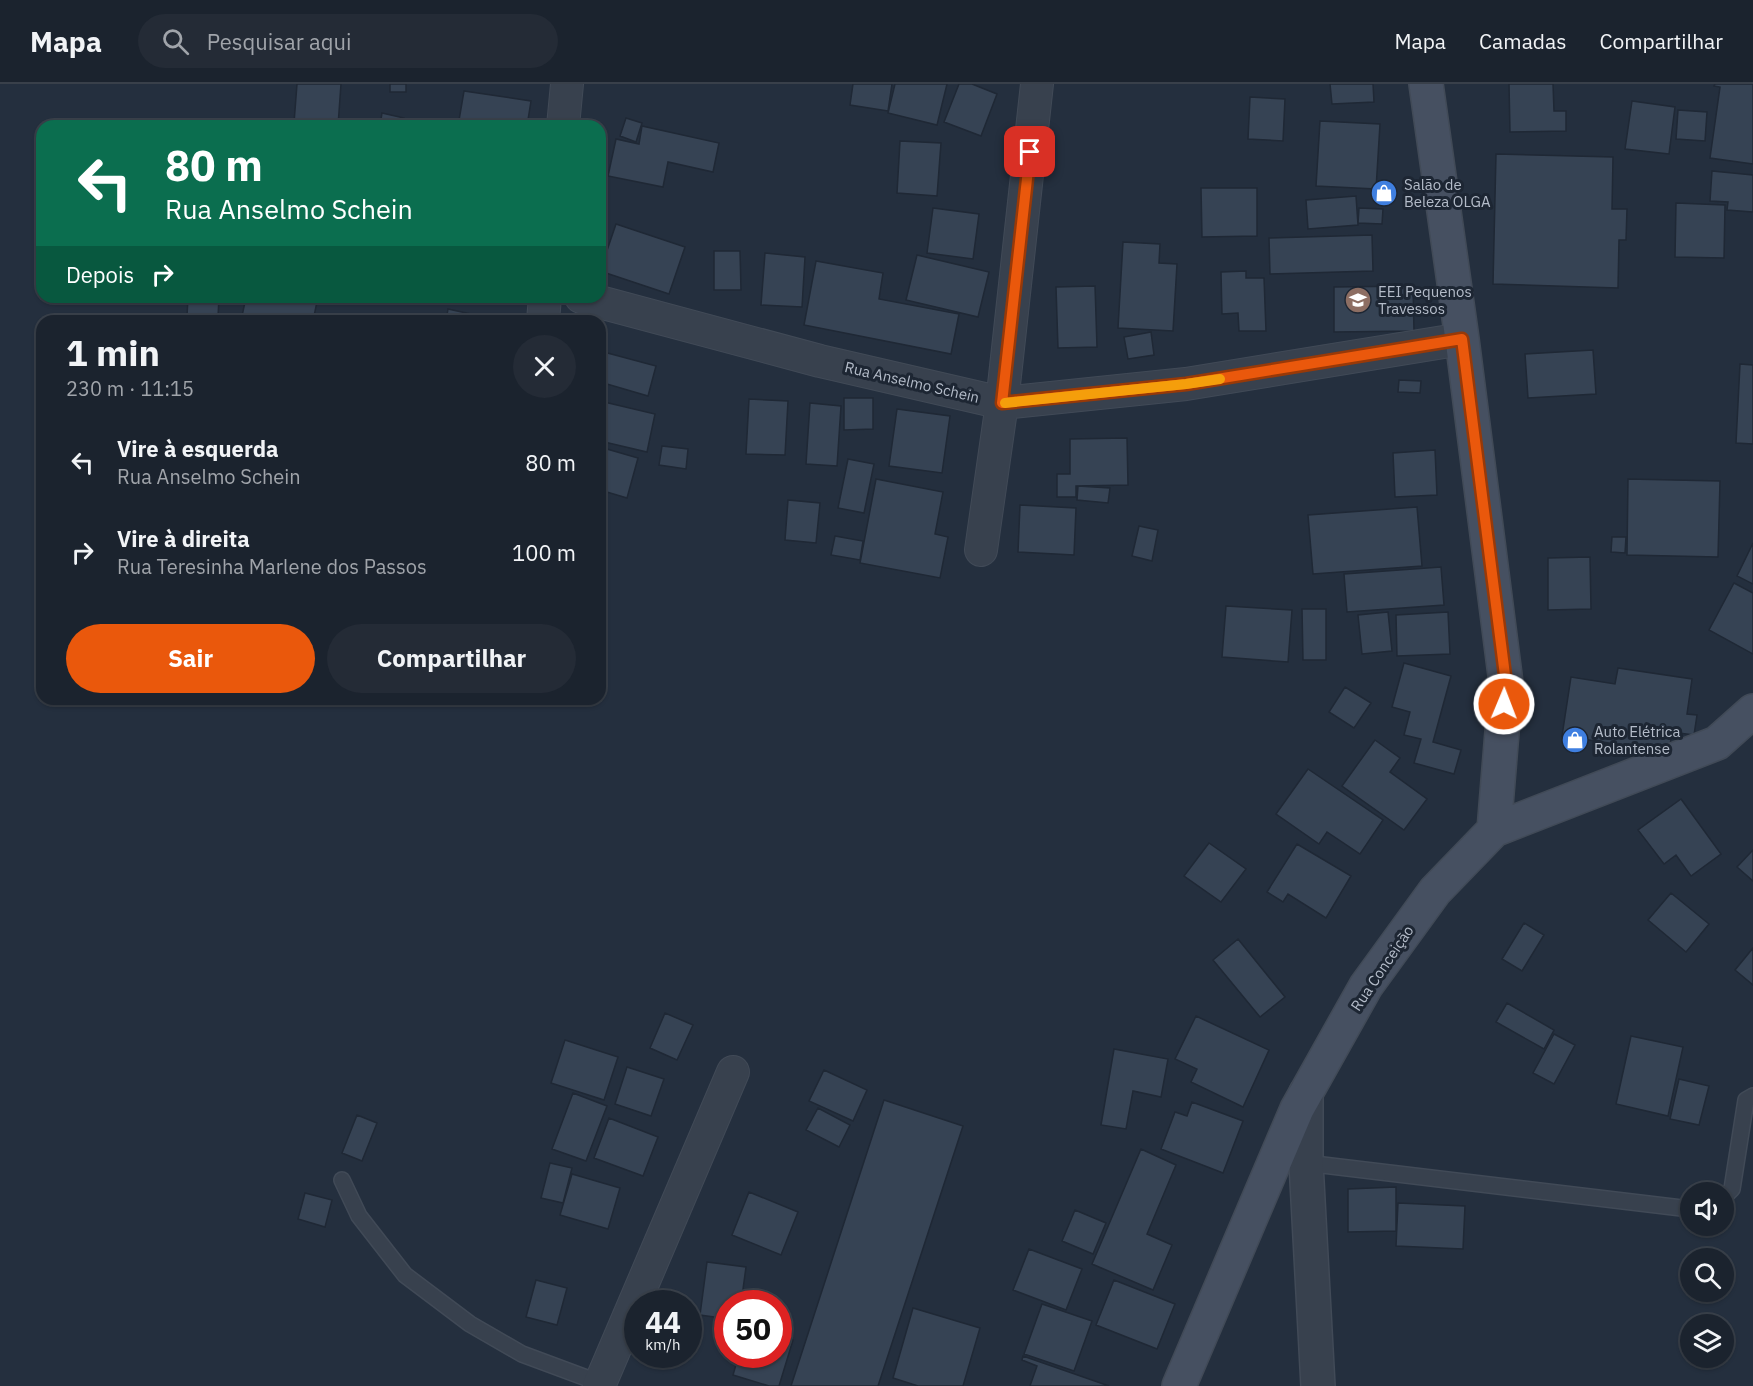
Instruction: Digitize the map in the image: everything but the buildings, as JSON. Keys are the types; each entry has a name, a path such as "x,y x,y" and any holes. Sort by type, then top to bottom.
{"main road":[{"path":"1426,84 1462,339 1506,683 1494,830"},
{"name":"Rua Conceição","path":"1179,1386 1297,1109 1366,986 1435,891 1494,830 1717,743 1753,711"}],"street":[{"path":"563,120 567,84"},
{"path":"981,550 1002,403 1037,84"},
{"name":"Rua Anselmo Schein","path":"603,303 820,361 1002,403 1186,384 1462,339"},
{"path":"603,1385 733,1072"},
{"path":"1306,1093 1305,1163 1317,1386"}],"lane":[{"path":"1733,1182 1746,1100 1753,1096"},
{"path":"1305,1163 1680,1208"},
{"path":"342,1180 359,1216 405,1275 470,1324 522,1354 603,1385"}],"slow traffic":[{"path":"1005,403 1220,379"}],"place":[{"name":"Salão de Beleza OLGA","path":"1384,193"},
{"name":"EEI Pequenos Travessos","path":"1358,300"},
{"name":"Auto Elétrica Rolantense","path":"1575,740"}],"route":[{"path":"1030,152 1002,403 1186,384 1462,339 1506,683 1504,704"}]}
